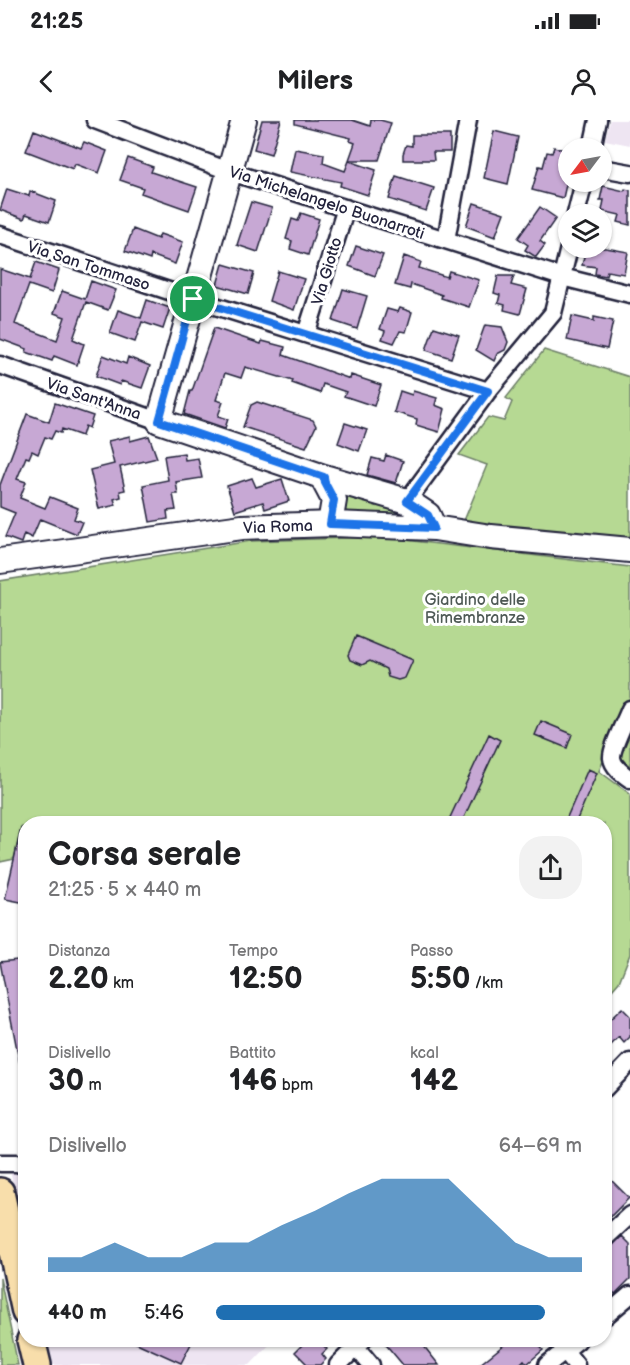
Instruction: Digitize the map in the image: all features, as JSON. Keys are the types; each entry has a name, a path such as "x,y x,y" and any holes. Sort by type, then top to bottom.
{"main road":[{"path":"0,1192 18,1275"},
{"path":"33,1347 37,1365"}],"street":[{"name":"Via Michelangelo Buonarroti","path":"95,120 231,172 562,277 630,294"},
{"path":"159,421 244,120"},
{"path":"446,240 468,120"},
{"path":"594,138 598,120"},
{"path":"612,170 630,173"},
{"name":"Via Giotto","path":"306,334 346,208"},
{"name":"Via San Tommaso","path":"0,235 193,299 488,391"},
{"path":"407,501 488,391 554,313 567,258"},
{"name":"Via Sant'Anna","path":"0,365 324,477 407,501 431,522"},
{"path":"324,477 334,500 330,524"},
{"name":"Via Roma","path":"0,561 242,527 431,522 490,537 630,550"},
{"path":"630,709 613,750 612,760 617,768 630,779"},
{"path":"612,1081 630,1062"},
{"path":"0,1163 18,1163"},
{"path":"612,1232 630,1215"},
{"path":"612,1311 630,1296"},
{"path":"338,1365 351,1347"},
{"path":"358,1347 371,1365"},
{"path":"547,1365 563,1347"},
{"path":"569,1347 576,1365"}],"shaded area":[{"path":"610,120 630,120 630,145 606,138"},
{"path":"8,1161 18,1166 18,1207"},
{"path":"49,1347 267,1347 250,1365 53,1365"}],"green space":[{"path":"544,350 630,377 630,539 463,523 487,465 459,455 488,417 504,421 512,402 506,398"},
{"path":"339,483 419,512 421,521 334,517"},
{"name":"Giardino delle Rimembranze","path":"380,537 630,567 630,697 599,771 630,794 630,954 619,982 612,990 612,816 18,816 18,841 14,859 0,862 0,581 251,541"},
{"path":"630,721 630,766 616,755"},
{"path":"0,1278 18,1365 0,1365"}],"building":[{"path":"262,120 281,120 271,154 254,149"},
{"path":"295,120 352,120 370,126 371,120 391,123 379,160 349,160 355,143 350,141 351,138 295,124"},
{"path":"34,130 81,148 84,142 107,151 99,173 75,164 73,169 26,151"},
{"path":"494,131 518,137 508,184 484,178"},
{"path":"412,135 450,135 450,152 433,152 434,160 403,160 406,145 412,146"},
{"path":"554,147 558,148 558,192 564,192 563,198 532,190 539,166 543,167 547,152 552,153"},
{"path":"295,149 324,154 323,163 345,171 349,161 376,170 368,195 340,186 341,182 290,172"},
{"path":"128,158 153,167 151,172 197,187 189,210 141,193 143,188 120,180"},
{"path":"396,176 434,188 426,211 389,199"},
{"path":"612,188 630,190 630,225 618,222 620,215 612,213 612,204 603,204 604,200 600,200 602,192 612,192"},
{"path":"7,189 29,196 30,191 56,201 49,222 26,214 24,219 0,210"},
{"path":"251,202 272,208 258,252 237,245"},
{"path":"474,203 504,213 495,237 466,226"},
{"path":"540,207 556,218 540,241 545,245 536,257 525,250 528,245 518,238"},
{"path":"301,213 319,219 308,255 290,249 292,241 286,239 292,219 298,221"},
{"path":"133,229 158,239 160,234 183,242 175,264 151,255 150,260 125,251"},
{"path":"356,246 383,255 375,276 349,266"},
{"path":"612,249 628,252 624,274 607,271 606,276 595,274 596,267 582,265 584,258 612,258"},
{"path":"404,256 421,262 419,268 447,277 449,271 479,280 469,307 441,298 442,295 411,284 410,289 395,285"},
{"path":"36,262 59,270 52,293 29,285 15,324 57,340 65,317 54,313 62,291 85,299 91,281 116,290 108,310 86,302 73,339 84,344 77,365 54,356 52,361 26,352 27,349 0,339 0,269 30,279"},
{"path":"223,264 254,273 248,294 217,285"},
{"path":"278,271 304,279 294,310 269,301"},
{"path":"498,276 514,276 511,285 527,289 520,314 504,310 505,305 498,303 500,295 494,293"},
{"path":"343,289 367,296 357,329 333,321"},
{"path":"147,300 170,308 163,329 142,322 135,342 110,333 118,310 141,318"},
{"path":"400,308 412,312 406,332 400,331 394,343 382,339 385,331 380,329 387,309 398,312"},
{"path":"572,316 594,321 594,317 613,321 607,349 567,340"},
{"path":"485,325 502,327 508,342 505,350 497,354 494,361 476,350"},
{"path":"434,327 459,335 451,358 426,350"},
{"path":"214,328 261,344 262,341 285,347 283,355 350,379 351,375 381,385 374,406 344,396 346,392 323,384 320,393 292,383 293,381 245,367 241,378 225,373 216,400 223,402 218,416 228,419 225,428 184,414 190,391 192,391"},
{"path":"103,355 126,364 128,357 150,366 142,388 121,381 120,385 96,376"},
{"path":"400,391 412,395 413,391 437,398 435,405 445,409 439,432 416,425 417,419 394,412"},
{"path":"257,402 313,420 316,426 306,447 243,427 251,405"},
{"path":"55,403 93,416 89,428 85,426 82,436 62,429 61,433 55,431 51,439 45,437 38,454 32,451 29,458 26,457 17,479 26,482 20,498 45,508 50,497 78,508 74,519 82,522 77,534 40,519 32,538 24,534 21,543 5,537 15,513 0,507 0,485 27,414 49,422"},
{"path":"345,423 367,430 359,451 338,443"},
{"path":"130,436 130,441 149,436 157,458 120,467 125,490 120,491 121,497 114,499 116,505 99,509 90,470 114,464 108,441"},
{"path":"184,453 185,460 198,458 202,478 176,482 178,494 173,494 176,510 167,511 168,519 150,522 143,485 168,480 164,456"},
{"path":"386,455 403,461 396,483 367,475 372,458 384,461"},
{"path":"252,478 256,487 282,479 289,501 265,509 263,502 235,511 227,486"},
{"path":"356,636 413,660 405,678 398,680 388,677 386,669 370,661 362,665 350,660 348,655"},
{"path":"541,721 572,734 567,748 535,735"},
{"path":"489,734 500,740 465,816 451,816"},
{"path":"588,769 597,773 578,816 567,816"},
{"path":"18,842 18,901 5,899"},
{"path":"18,960 18,1055 0,962"},
{"path":"622,1008 630,1016 630,1037 624,1043 619,1037 612,1044 612,1017"},
{"path":"612,1181 629,1198 612,1215"},
{"path":"622,1236 630,1244 630,1279 615,1294 612,1291 612,1246"},
{"path":"146,1347 189,1347 181,1363"},
{"path":"300,1347 325,1347 327,1349 322,1354 326,1359 320,1365 308,1365 295,1352"},
{"path":"388,1347 425,1347 439,1365 403,1365"},
{"path":"501,1347 541,1347 543,1350 527,1364 524,1360 519,1365 479,1365"}],"route":[{"path":"193,299 488,391 407,501 428,515 434,528 330,524 334,500 324,477 159,421 193,299"}]}
